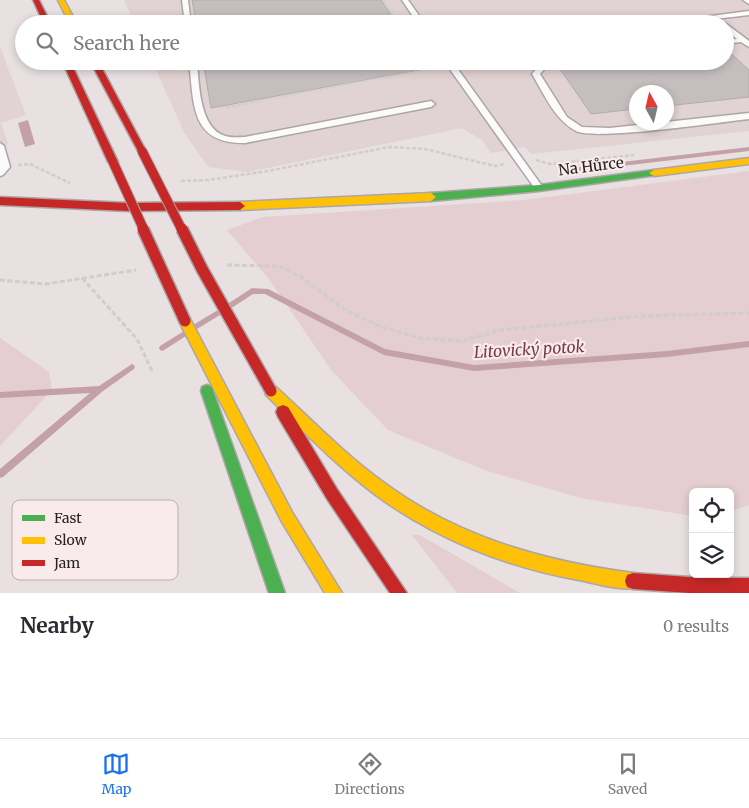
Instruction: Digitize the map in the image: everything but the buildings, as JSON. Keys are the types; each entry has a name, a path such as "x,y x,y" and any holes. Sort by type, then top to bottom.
{"main road":[{"path":"36,0 44,15"},
{"path":"61,0 69,15"},
{"path":"70,70 185,321 287,518 334,593"},
{"path":"99,70 202,269 271,391 332,494 399,593"},
{"name":"Na Hůrce","path":"0,201 128,207 234,206 437,197 539,188 749,161"},
{"path":"185,321 217,423 277,593"},
{"path":"271,391 381,489 427,519 477,544 508,555 578,572 632,581 676,585 735,586 749,584"}],"lane":[{"path":"185,0 187,15"},
{"path":"405,0 416,15"},
{"path":"734,15 749,13"},
{"path":"734,33 746,43"},
{"path":"194,70 200,114 210,131 221,138 245,140 431,104"},
{"path":"454,70 539,188"},
{"path":"540,70 536,74 564,119 580,130 610,131 749,116"},
{"path":"0,146 2,170"}],"path":[{"path":"383,0 393,15"},
{"path":"226,107 424,70"},
{"path":"179,182 208,180 268,171 388,147 425,148 494,166 508,164"},
{"path":"532,158 550,164 637,155"},
{"path":"2,170 30,164 74,184"},
{"path":"217,265 279,266 304,279 345,310 384,328 421,338 462,341 501,330 641,316 749,313"},
{"path":"0,280 46,284 139,270"},
{"path":"82,278 137,339 153,373"}],"shaded area":[{"path":"124,0 749,0 749,131 531,154 525,147 491,153 483,141 462,128 248,172 208,167 184,132 156,70 734,70 734,15 131,15"},
{"path":"0,47 26,115 1,123 8,144 0,147"},
{"path":"28,120 35,144 25,147 18,123"},
{"path":"749,171 749,505 734,510 734,488 689,488 689,515 581,498 487,471 388,430 332,371 268,278 227,230 263,217 524,200"},
{"path":"0,338 49,372 52,390 0,446"},
{"path":"412,535 420,535 520,593 457,593"}],"waterway":[{"path":"571,170 749,149"},
{"name":"Litovický potok","path":"231,305 252,291 266,291 384,352 474,368 667,354 749,344"},
{"name":"Litovický potok","path":"195,327 218,313"},
{"name":"Litovický potok","path":"162,348 184,334"},
{"name":"Litovický potok","path":"100,389 132,367"},
{"name":"Litovický potok","path":"0,395 100,389"},
{"path":"0,474 100,389"}],"traffic: fast":[{"path":"431,197 539,188 654,173"},
{"path":"207,391 277,593"}],"traffic: slow":[{"path":"61,0 69,15"},
{"path":"654,173 749,161"},
{"path":"240,206 431,197"},
{"path":"185,321 287,517 334,593"},
{"path":"271,391 361,475 394,499 449,531 508,554 539,563 601,577 633,581"}],"traffic: jam":[{"path":"36,0 44,15"},
{"path":"70,70 113,162"},
{"path":"99,70 142,151"},
{"path":"142,151 202,269 271,391"},
{"path":"113,162 185,321"},
{"path":"0,201 128,207 240,206"},
{"path":"283,412 332,494 399,593"},
{"path":"633,581 703,586 749,586"}]}
